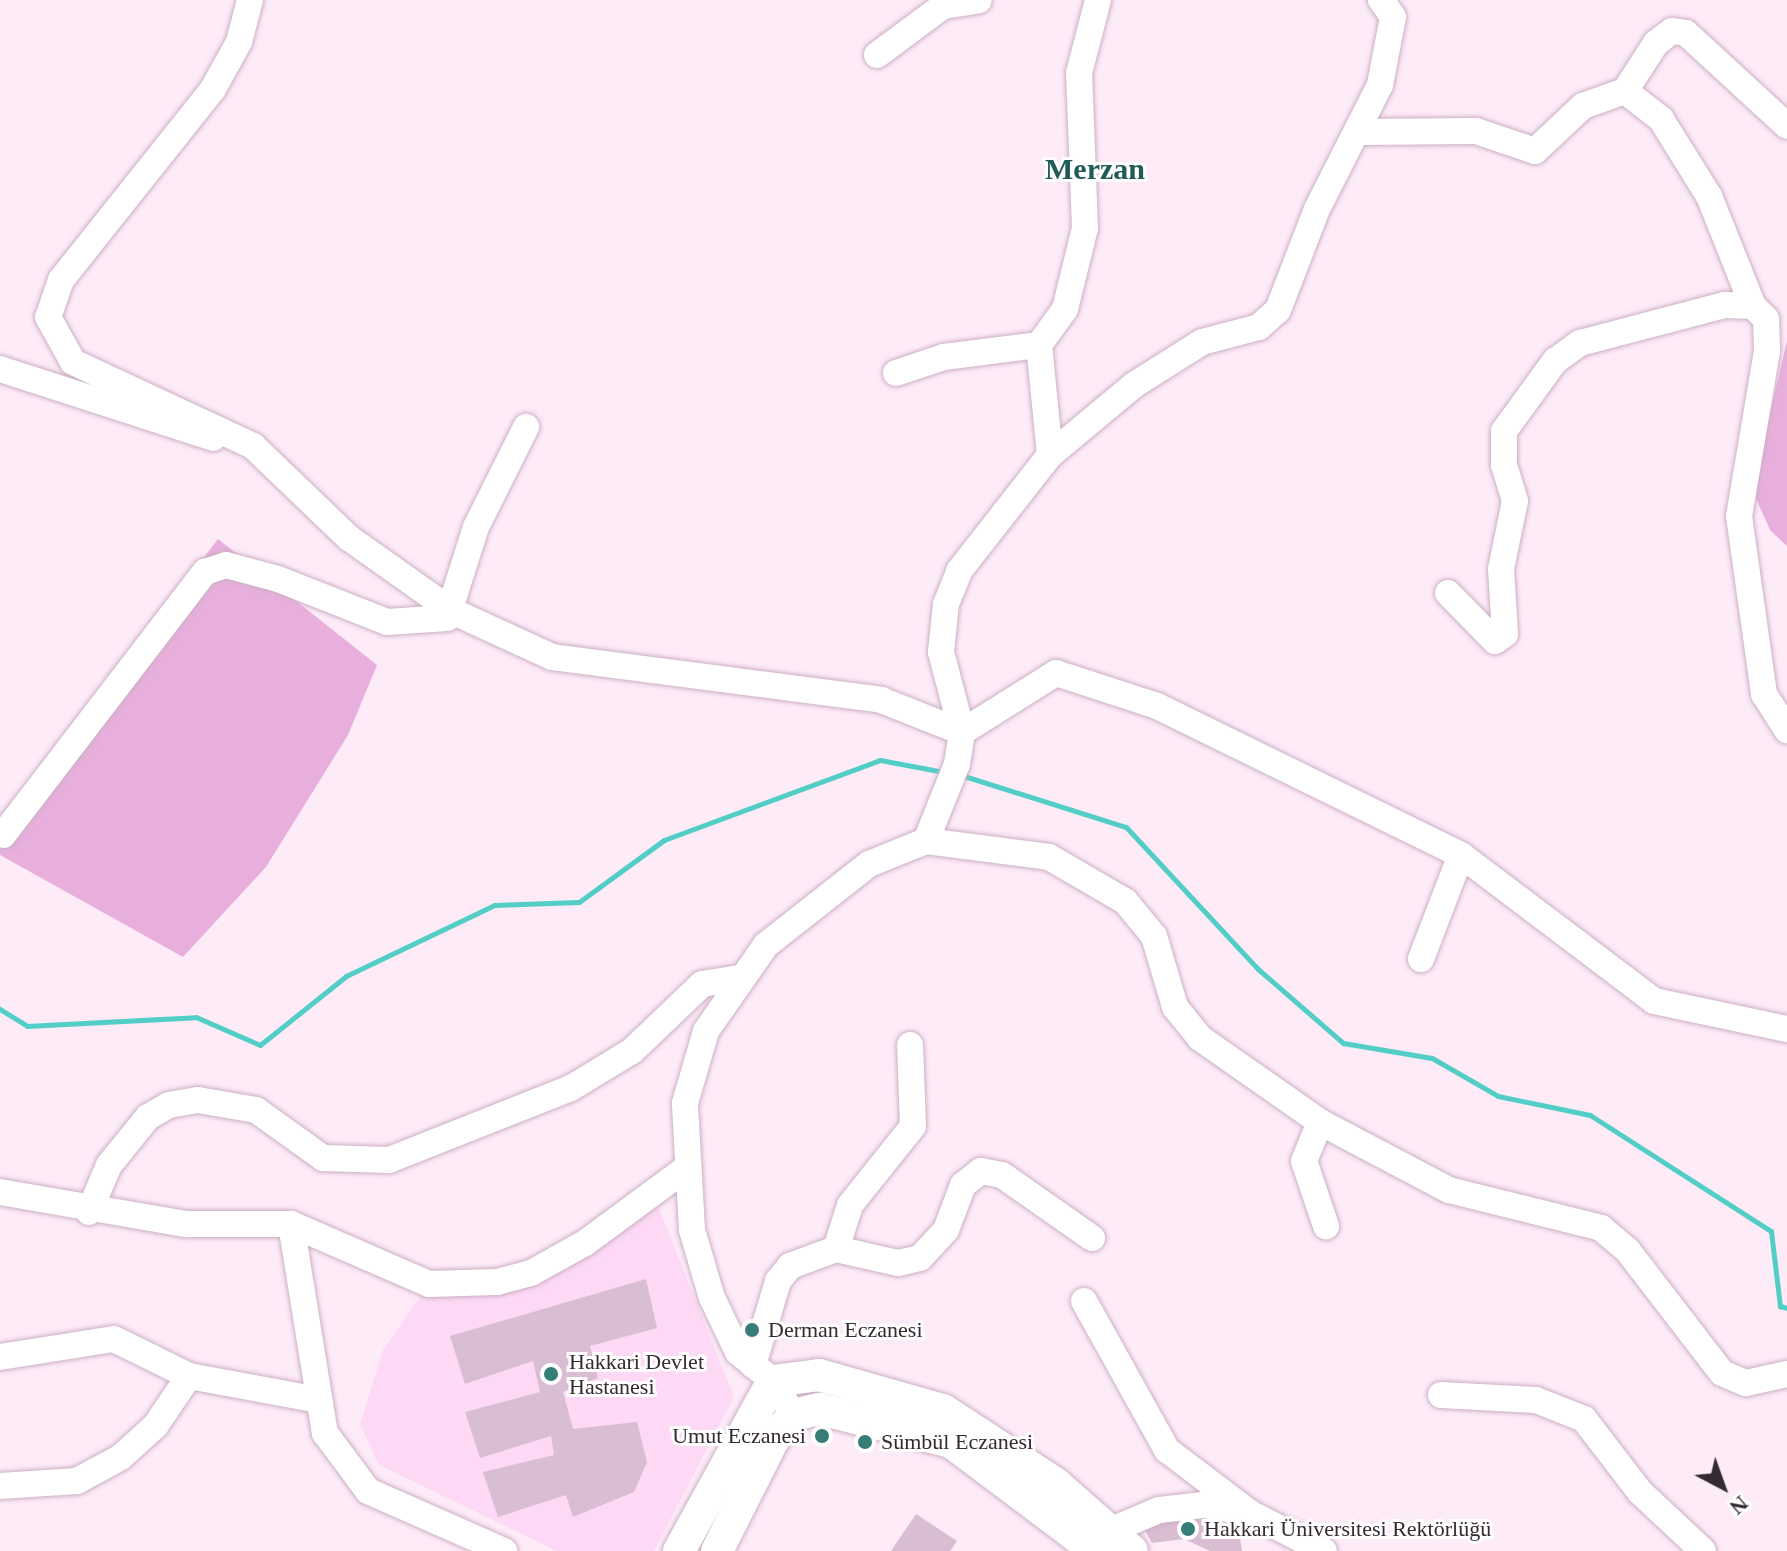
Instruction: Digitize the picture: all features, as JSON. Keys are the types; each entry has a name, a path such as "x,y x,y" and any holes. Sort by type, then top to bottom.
{"main road":[{"path":"679,1551 763,1373 819,1375 851,1380 943,1410 998,1442 1098,1544"},
{"path":"717,1551 793,1415 820,1409 951,1442 1098,1544"}],"street":[{"path":"250,0 239,42 213,89 124,209 72,261 48,317 73,362 259,451 349,538 452,611 552,657 881,700 962,732"},
{"path":"877,55 943,6 979,0"},
{"path":"1050,455 1039,345 1065,309 1085,228 1079,73 1096,0"},
{"path":"926,841 957,764 962,732 941,652 946,604 959,571 1050,455 1134,385 1202,342 1259,327 1278,310 1380,85 1393,17 1381,0"},
{"path":"1358,132 1476,131 1535,151 1583,106 1625,91 1656,43 1672,31 1686,33 1787,126"},
{"path":"1625,91 1661,119 1709,196 1753,306 1766,319 1767,351 1739,516 1764,694 1787,730"},
{"path":"1448,593 1495,641 1505,634 1501,569 1515,501 1504,465 1504,431 1555,361 1580,343 1725,305 1753,306"},
{"path":"896,373 944,357 1039,345"},
{"path":"0,369 259,451"},
{"path":"3,835 62,768 205,572 226,565 278,579 387,622 439,621 452,611 476,527 526,427"},
{"path":"962,732 1056,673 1157,706 1461,855 1654,1001 1787,1029"},
{"path":"793,1415 763,1373 738,1352 712,1298 692,1230 685,1103 706,1031 741,978 797,914 869,864 926,841 1049,857 1125,901 1154,936 1175,1007 1191,1029 1320,1122 1449,1190 1601,1228 1628,1251 1722,1373 1746,1383 1787,1374"},
{"path":"1421,959 1461,855"},
{"path":"89,1212 109,1165 148,1117 169,1105 198,1100 256,1110 323,1158 389,1160 571,1088 632,1051 702,984 741,978"},
{"path":"836,1249 850,1205 913,1126 910,1045"},
{"path":"1320,1122 1304,1161 1326,1226"},
{"path":"0,1192 89,1212 186,1224 291,1224 429,1284 497,1282 531,1273 585,1243 688,1167"},
{"path":"763,1373 783,1273 801,1258 836,1249 898,1263 920,1258 946,1230 963,1185 985,1170 1092,1238"},
{"path":"291,1224 325,1433 368,1491 504,1551"},
{"path":"1084,1301 1167,1450 1250,1513 1324,1551"},
{"path":"0,1357 114,1339 189,1376 319,1400"},
{"path":"0,1486 77,1481 121,1457 156,1425 189,1376"},
{"path":"1441,1395 1536,1400 1584,1419 1640,1492 1703,1551"},
{"path":"1098,1544 1159,1510 1203,1505 1250,1513"}],"shaded area":[{"path":"1787,341 1787,546 1770,530 1752,489"},
{"path":"218,539 377,665 348,735 266,867 183,957 0,855 0,822"},
{"name":"Hakkari Devlet Hastanesi","path":"658,1206 734,1397 654,1551 557,1551 379,1465 360,1424 383,1350 424,1291 501,1289 561,1247"}],"building":[{"name":"Hakkari Devlet Hastanesi","path":"646,1279 657,1328 590,1346 598,1378 563,1392 573,1429 637,1422 647,1462 634,1492 573,1517 566,1495 498,1517 483,1472 554,1455 551,1436 480,1458 465,1412 540,1392 533,1361 465,1384 450,1336"},
{"name":"Hakkari Üniversitesi Rektörlüğü","path":"1195,1508 1239,1532 1242,1551 1210,1551 1184,1539 1152,1543 1142,1525"},
{"path":"916,1514 957,1541 950,1551 891,1551"}],"waterway":[{"path":"0,1009 27,1026 196,1017 260,1045 346,976 494,905 579,902 664,840 880,760 944,772"},
{"path":"961,775 1126,827 1258,969 1343,1043 1432,1058 1498,1096 1590,1115 1771,1231 1780,1306 1787,1308"}],"place":[{"name":"Derman Eczanesi","path":"752,1330"},
{"name":"Hakkari Devlet Hastanesi","path":"551,1374"},
{"name":"Umut Eczanesi","path":"822,1436"},
{"name":"Sümbül Eczanesi","path":"865,1442"},
{"name":"Hakkari Üniversitesi Rektörlüğü","path":"1188,1529"}],"district":[{"name":"Merzan","path":"1095,169"}]}
